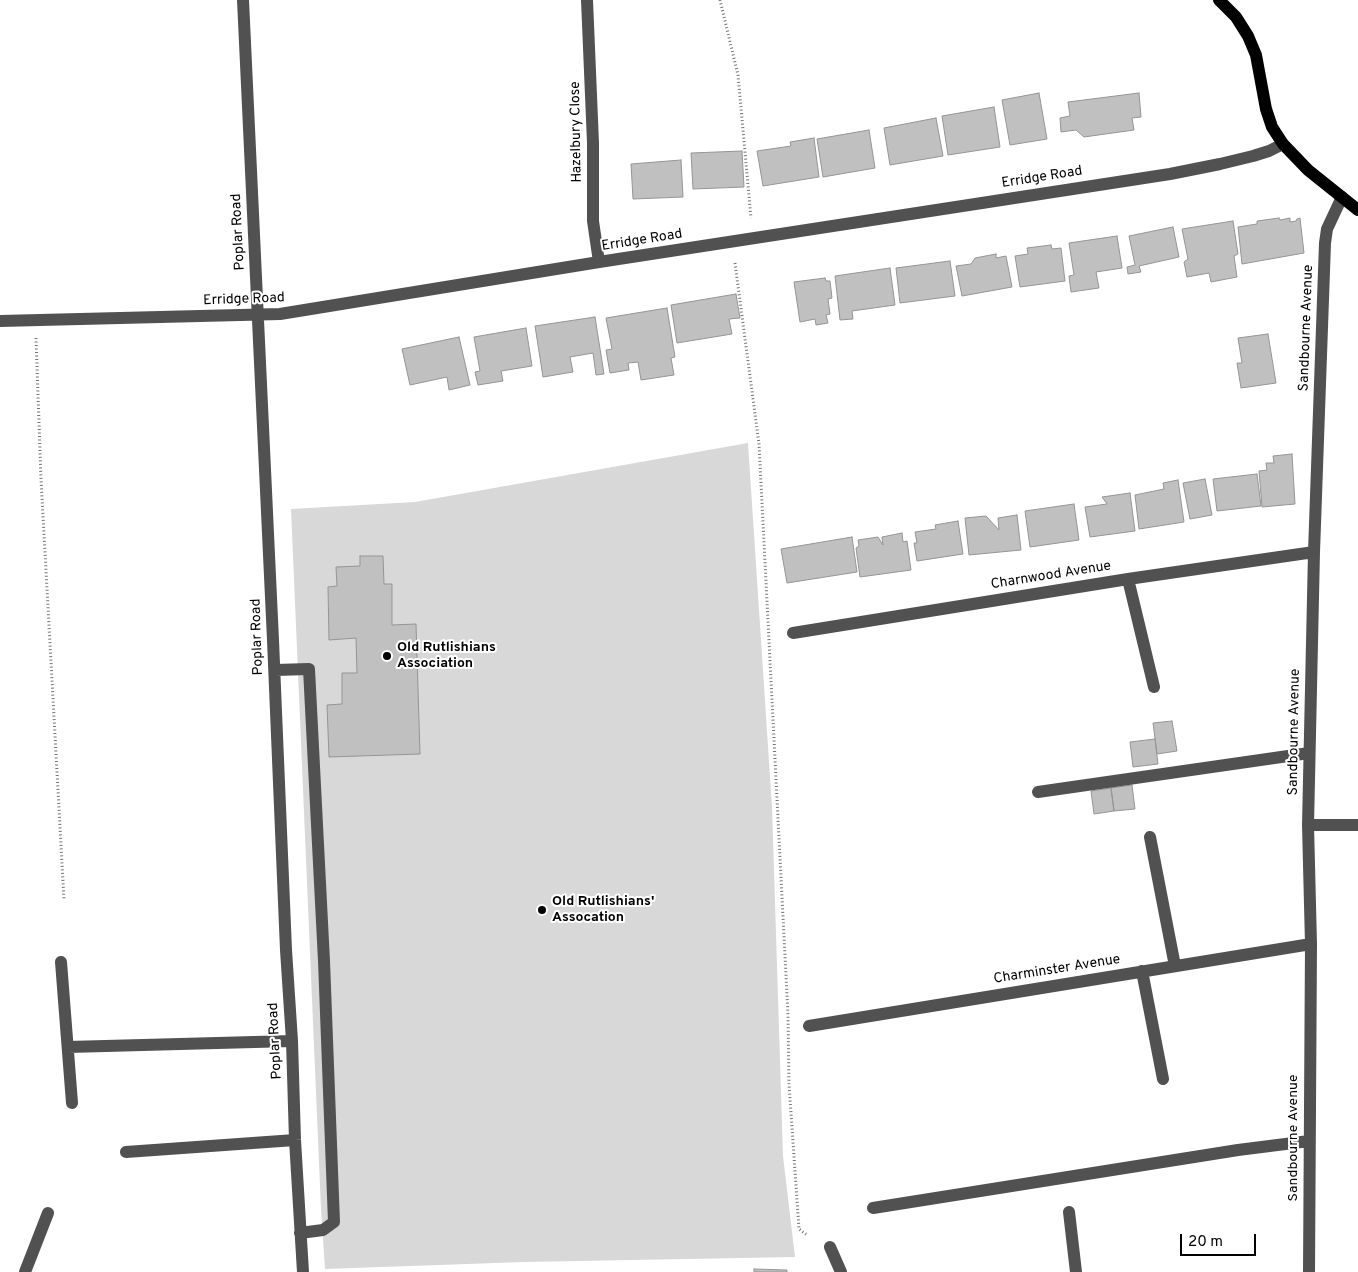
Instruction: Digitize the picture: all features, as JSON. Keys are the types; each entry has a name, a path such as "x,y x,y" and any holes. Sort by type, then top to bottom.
{"main road":[{"path":"1219,0 1236,17 1248,36 1256,55 1266,110 1272,127 1283,144 1308,170 1358,210"}],"street":[{"name":"Poplar Road","path":"243,0 286,950 303,1272"},
{"name":"Hazelbury Close","path":"587,0 593,133 593,221 599,262"},
{"name":"Erridge Road","path":"0,320 280,314 599,262 1170,174 1220,164 1269,151 1283,144"},
{"name":"Sandbourne Avenue","path":"1309,1272 1310,944 1308,825 1314,552 1324,243 1327,230 1342,197"},
{"name":"Charnwood Avenue","path":"793,633 1128,579 1314,552"},
{"path":"1128,579 1154,688"},
{"path":"274,670 309,669 324,961 334,1222 323,1230 300,1233"},
{"path":"1038,792 1309,752"},
{"path":"1308,825 1358,825"},
{"path":"1150,837 1175,966"},
{"name":"Charminster Avenue","path":"809,1026 1310,944"},
{"path":"61,962 72,1103"},
{"path":"1142,971 1163,1079"},
{"path":"68,1046 292,1041"},
{"path":"126,1152 295,1140"},
{"path":"873,1208 1238,1150 1309,1141"},
{"path":"1069,1212 1076,1272"},
{"path":"25,1272 48,1213"},
{"path":"830,1247 841,1272"}],"path":[{"path":"720,0 738,75 751,218"},
{"path":"735,263 759,444 788,1015 790,1094 799,1229 807,1235"},
{"path":"35,320 41,479 64,900"}],"shaded area":[{"name":"Old Rutlishians' Assocation","path":"748,443 772,807 783,1156 795,1257 524,1262 325,1269 291,509 415,502"}],"building":[{"path":"1039,93 1047,139 1010,145 1002,100"},
{"path":"1139,93 1141,117 1132,118 1134,130 1084,137 1076,130 1061,132 1060,118 1070,116 1068,102"},
{"path":"994,107 1000,147 948,155 942,116"},
{"path":"936,118 943,156 890,165 884,128"},
{"path":"869,130 875,168 823,177 817,139"},
{"path":"814,138 819,177 763,186 757,151 791,146 790,142"},
{"path":"742,151 744,187 693,189 691,153"},
{"path":"681,160 683,197 633,199 631,164"},
{"path":"1279,218 1280,220 1290,218 1290,222 1300,218 1304,253 1242,264 1238,227 1257,224 1257,221"},
{"path":"1233,221 1238,254 1234,256 1237,277 1211,282 1209,273 1187,277 1184,262 1188,259 1182,229"},
{"path":"1173,227 1179,257 1139,266 1141,272 1128,274 1127,267 1135,265 1129,236"},
{"path":"1117,236 1122,268 1096,272 1099,288 1071,292 1069,276 1074,275 1069,243"},
{"path":"1051,245 1052,249 1061,248 1065,281 1020,287 1015,256 1028,254 1027,248"},
{"path":"996,254 996,258 1006,256 1012,287 962,296 956,266 971,264 975,258"},
{"path":"950,261 955,296 900,303 896,268"},
{"path":"890,268 895,305 852,311 853,319 840,320 835,276"},
{"path":"825,278 826,281 830,281 832,298 828,299 830,314 826,315 828,323 816,325 815,319 800,322 794,282"},
{"path":"736,294 740,318 729,319 732,334 677,343 671,305"},
{"path":"667,308 675,357 671,358 674,375 641,380 638,362 628,363 629,370 610,373 606,350 612,349 606,318"},
{"path":"595,317 604,374 596,375 593,353 570,357 573,372 543,377 535,326"},
{"path":"526,328 532,366 501,371 503,381 478,385 475,372 480,371 474,337"},
{"path":"1268,334 1276,383 1241,388 1237,363 1242,363 1238,338"},
{"path":"459,337 470,385 449,390 447,377 410,385 402,349"},
{"path":"1292,454 1295,504 1262,507 1259,471 1267,470 1266,463 1274,463 1273,456"},
{"path":"1257,474 1261,506 1217,511 1213,479"},
{"path":"1205,479 1212,515 1190,519 1183,483"},
{"path":"1178,480 1184,522 1139,529 1135,495 1164,489 1163,483"},
{"path":"1130,493 1135,531 1090,537 1085,507 1107,504 1102,497"},
{"path":"1074,504 1079,540 1030,547 1025,511"},
{"path":"1017,515 1021,550 969,555 965,518 986,516 999,530 998,518"},
{"path":"958,521 963,554 917,561 914,543 917,543 915,532 936,529 935,525"},
{"path":"902,533 903,542 907,541 911,570 860,577 856,548 859,546 858,540 878,537 883,545 882,537"},
{"path":"852,537 857,572 787,583 781,549"},
{"name":"Old Rutlishians Association","path":"360,556 383,556 384,584 392,584 392,625 416,624 420,754 329,757 327,705 342,704 342,673 357,673 356,638 329,640 328,587 337,586 336,567 360,566"},
{"path":"1172,721 1177,751 1157,754 1153,723"},
{"path":"1155,739 1158,764 1133,767 1130,742"},
{"path":"1132,785 1135,809 1114,811 1111,788"},
{"path":"1111,788 1114,811 1094,814 1091,791"},
{"path":"754,1269 787,1270 787,1272 754,1272"}],"place":[{"name":"Old Rutlishians Association","path":"387,656"},
{"name":"Old Rutlishians' Assocation","path":"542,910"}]}
